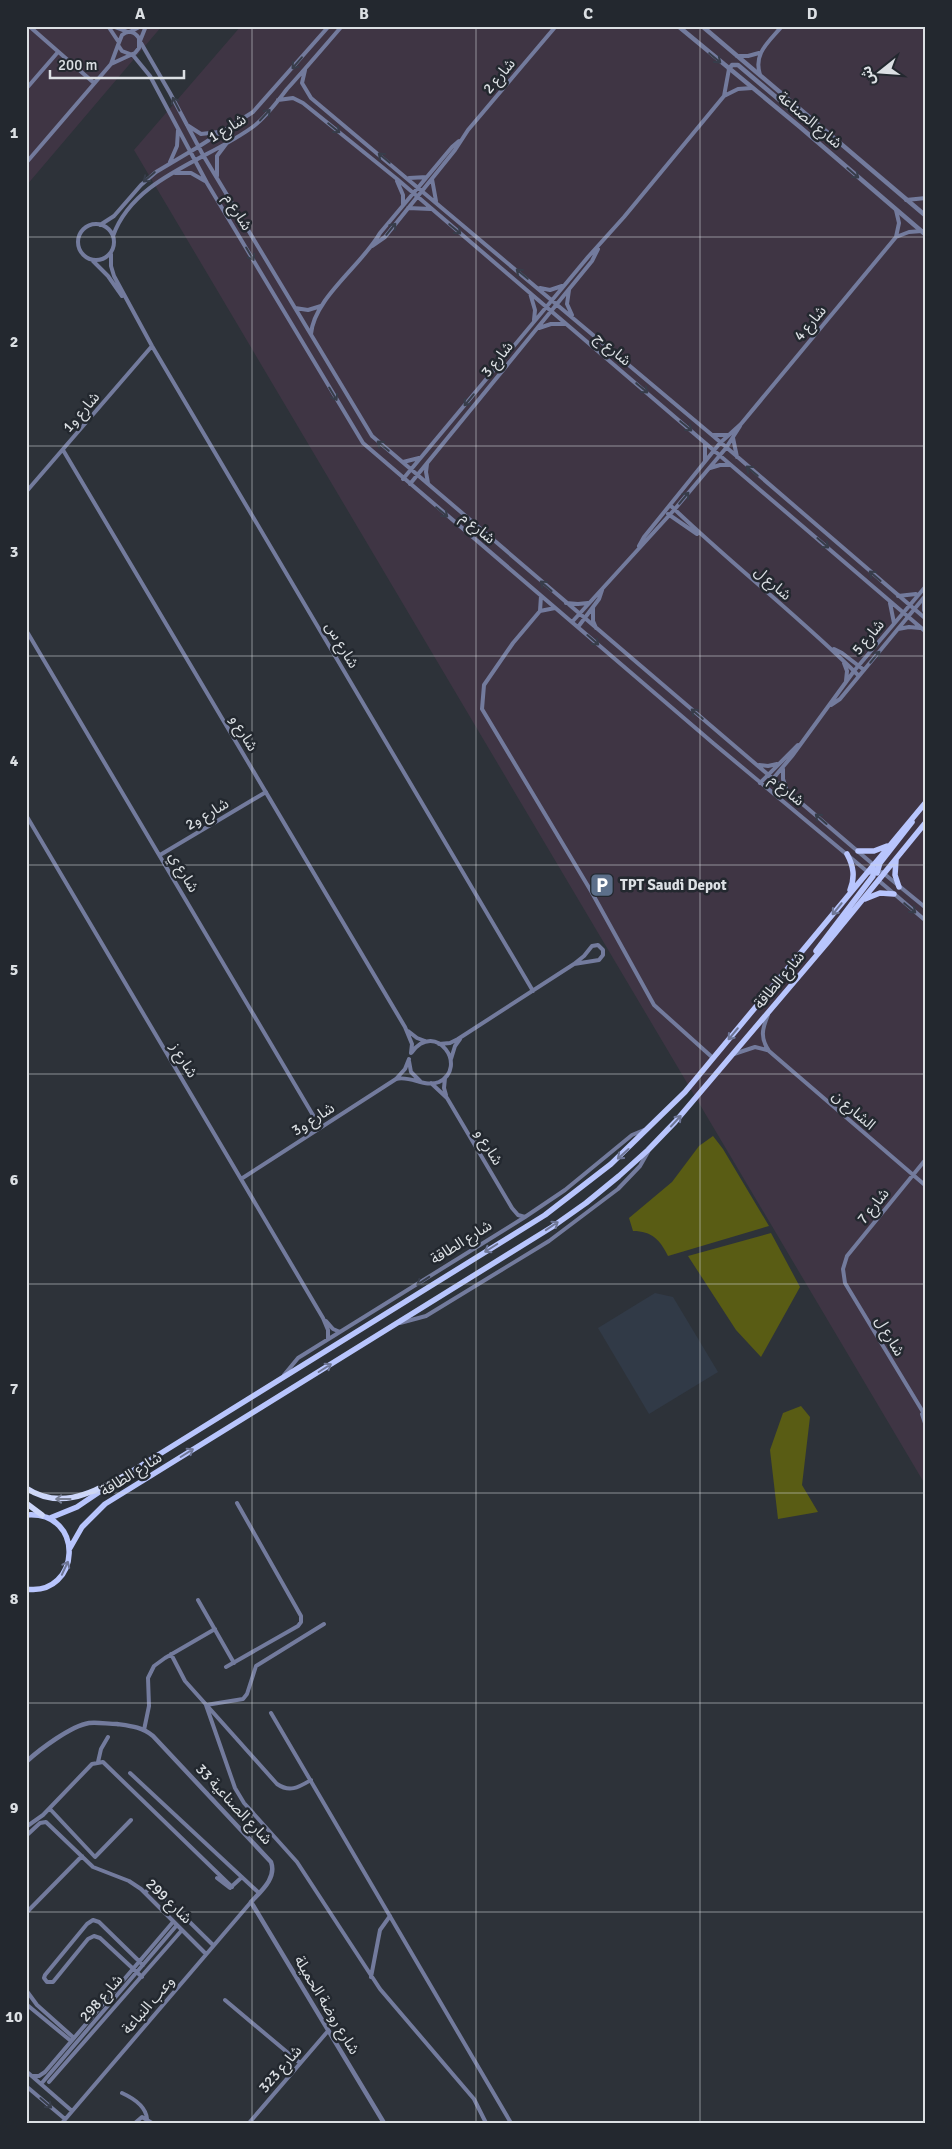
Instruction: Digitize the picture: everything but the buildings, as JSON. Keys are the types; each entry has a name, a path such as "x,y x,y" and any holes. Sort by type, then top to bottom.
{"highway":[{"path":"26,1488 50,1498 72,1499 124,1476"},
{"path":"26,1503 42,1515"}],"main road":[{"name":"شارع الطاقة","path":"26,1589 38,1589 56,1582 67,1567 70,1548 82,1527 105,1504 552,1227 586,1203 648,1150 734,1054 861,901 873,876 875,866 889,845 925,802"},
{"path":"809,963 821,943 873,876 875,866 908,829 925,802"},
{"name":"شارع الطاقة","path":"50,1518 77,1507 545,1215 611,1164 685,1092 848,895 873,876 884,874 926,822"},
{"path":"858,851 874,851 889,845"},
{"path":"847,854 851,861 854,875 848,895"},
{"path":"897,857 894,869 899,887"},
{"path":"861,901 873,895 894,894"},
{"path":"26,1514 42,1515 50,1518 66,1534 70,1548"}],"street":[{"path":"29,26 94,83"},
{"path":"110,26 137,34 140,42"},
{"path":"110,26 122,52 131,54"},
{"path":"111,64 122,35 140,26"},
{"path":"26,163 111,64 138,50 146,26"},
{"name":"شارع 1","path":"100,225 114,216 148,177 253,112 329,26"},
{"name":"شارع 1","path":"113,236 119,222 142,196 172,174 254,125 342,26"},
{"name":"شارع 2","path":"311,334 314,319 321,306 452,146 460,140 556,26"},
{"name":"شارع الصناعة","path":"678,26 924,233"},
{"name":"شارع الصناعة","path":"702,26 926,216"},
{"path":"737,56 759,53 782,26"},
{"name":"شارع م","path":"140,42 198,147 372,436 597,630 926,908"},
{"path":"26,89 58,52"},
{"path":"759,53 760,75"},
{"name":"شارع م","path":"131,54 150,76 207,183 363,443 713,743 926,921"},
{"path":"724,96 728,69 732,65 738,65 796,114 810,118"},
{"name":"شارع ج","path":"304,70 302,83 306,93 712,435 926,619"},
{"path":"724,96 738,89 752,88"},
{"name":"شارع 3","path":"403,479 724,96"},
{"name":"شارع ج","path":"278,100 293,98 304,103 418,197 924,630"},
{"path":"185,123 201,134 211,134 226,130"},
{"path":"168,164 177,146 177,126"},
{"name":"شارع 2","path":"372,246 385,237 455,150 460,140"},
{"path":"220,183 216,162 219,152 229,141"},
{"path":"172,174 191,173 207,183"},
{"path":"408,178 427,177"},
{"path":"396,179 403,195 403,205"},
{"path":"432,179 433,192 437,203"},
{"path":"906,200 926,198"},
{"path":"408,208 432,210"},
{"path":"896,210 899,223 896,237"},
{"path":"100,225 108,229 113,236 114,245 111,254 101,260 93,260 81,252 79,239 86,228 100,225"},
{"path":"896,237 909,232 924,233"},
{"name":"شارع 4","path":"572,622 602,590 720,443 741,424 896,237"},
{"name":"شارع 3","path":"410,484 592,261 599,247"},
{"name":"شارع س","path":"111,254 112,271 152,346 533,991"},
{"name":"شارع س","path":"93,260 108,276 132,310"},
{"path":"537,287 550,290 564,286"},
{"path":"570,288 567,304 574,319"},
{"path":"530,293 536,310 533,323"},
{"path":"295,308 308,310 321,306"},
{"path":"536,329 550,324 566,324"},
{"name":"شارع و1","path":"26,492 152,346"},
{"path":"313,359 322,353"},
{"name":"شارع 4","path":"639,546 670,515 726,448 741,424"},
{"path":"712,435 728,435"},
{"path":"734,437 734,449 738,459"},
{"path":"704,441 706,453 704,464"},
{"name":"شارع و","path":"63,450 405,1027 411,1042 411,1053"},
{"path":"403,462 421,457"},
{"path":"428,460 426,472 428,483"},
{"path":"708,469 720,465 731,465"},
{"name":"شارع ل","path":"670,505 699,535 832,648 859,676"},
{"name":"شارع ل","path":"665,511 699,535"},
{"path":"803,525 809,518"},
{"path":"850,567 856,560"},
{"name":"شارع 5","path":"766,787 831,705 835,695 846,681 926,586"},
{"name":"شارع 4","path":"578,626 594,606 602,590"},
{"path":"898,596 918,594"},
{"path":"541,596 540,611 513,643 484,685 482,709 591,891 654,1005 713,1058"},
{"path":"925,597 926,615"},
{"name":"شارع 5","path":"831,705 840,699 925,597"},
{"path":"889,601 894,624"},
{"path":"565,602 574,604 588,603"},
{"path":"594,606 593,621 597,630"},
{"path":"540,611 555,608"},
{"path":"898,629 909,627 924,630"},
{"name":"شارع ي","path":"26,630 320,1128"},
{"name":"شارع ل","path":"832,648 864,670"},
{"path":"850,659 860,659 869,654"},
{"path":"626,668 633,660"},
{"path":"844,661 847,671 846,681"},
{"path":"713,743 720,734"},
{"name":"شارع 5","path":"760,782 800,744"},
{"path":"756,764 768,766 779,763"},
{"path":"783,767 783,779 787,790"},
{"name":"شارع و2","path":"160,855 266,792"},
{"name":"شارع ز","path":"26,815 323,1318 328,1330 328,1339"},
{"path":"420,1081 411,1072 409,1059 411,1053 420,1044 427,1042 450,1043 574,964 592,946 598,945 603,950 603,955 599,960 574,964"},
{"path":"769,1011 762,1032 764,1044 769,1050"},
{"name":"شارع و","path":"405,1027 414,1036 427,1042"},
{"path":"396,1079 408,1078 431,1083 445,1077 451,1066 455,1046 463,1036"},
{"path":"440,1044 449,1053 451,1059"},
{"path":"734,1054 754,1046 769,1050"},
{"name":"الشارع ن","path":"769,1050 926,1186"},
{"name":"شارع و3","path":"241,1178 396,1079 405,1069 409,1059"},
{"name":"شارع و","path":"445,1077 444,1088 447,1098 512,1208 518,1215 525,1217"},
{"name":"شارع و","path":"431,1083 447,1098"},
{"name":"شارع الطاقة","path":"283,1377 298,1358 525,1217 597,1166 632,1135 651,1127"},
{"name":"شارع الطاقة","path":"398,1323 426,1316 549,1240 618,1189 640,1166 648,1150"},
{"name":"شارع 7","path":"843,1269 847,1256 926,1159"},
{"name":"شارع و","path":"512,1208 515,1218 514,1224"},
{"name":"شارع ل","path":"843,1269 846,1283 924,1415 926,1426"},
{"name":"شارع ز","path":"323,1318 333,1329 341,1332"},
{"path":"226,1667 298,1626 301,1622 301,1616 237,1503"},
{"path":"198,1600 234,1663"},
{"path":"206,1705 243,1699 247,1694 256,1666 324,1624"},
{"path":"26,1762 45,1747 83,1724 128,1725 144,1730 149,1706 148,1678 154,1666 171,1654 216,1629"},
{"path":"171,1654 182,1677 280,1786 294,1789 311,1780"},
{"path":"206,1705 240,1798 297,1862 371,1977 474,2099 486,2123"},
{"path":"271,1713 511,2123"},
{"name":"شارع الصناعية 33","path":"144,1730 154,1736 271,1862 272,1876 251,1902"},
{"path":"98,1762 101,1749 108,1737"},
{"path":"26,1827 50,1809 92,1764 98,1762 108,1765 232,1886"},
{"path":"130,1773 259,1893"},
{"path":"50,1809 95,1857 131,1820"},
{"name":"شارع 299","path":"26,1836 40,1823 46,1822 96,1869 129,1881 145,1893 206,1954"},
{"path":"26,1913 82,1856"},
{"path":"217,1878 228,1888 242,1877"},
{"name":"شارع 299","path":"145,1893 152,1885 213,1945"},
{"name":"وعب النباعة","path":"64,2121 251,1902"},
{"name":"شارع روضة الحميلة","path":"251,1902 383,2122"},
{"path":"371,1977 380,1932 390,1916"},
{"path":"142,1977 100,1938 94,1936 90,1938 53,1982 47,1982 44,1978 87,1924 93,1920 99,1922 143,1965"},
{"path":"135,1971 140,1961 173,1922"},
{"name":"شارع 298","path":"41,2084 68,2057 83,2032 135,1971 151,1957 177,1925"},
{"path":"49,2082 68,2057 142,1977 182,1930"},
{"path":"151,1957 156,1961"},
{"path":"26,1990 37,2004 73,2040"},
{"path":"110,2000 116,2005"},
{"path":"225,2000 300,2063"},
{"path":"26,2004 73,2040"},
{"name":"شارع 323","path":"248,2123 328,2031"},
{"path":"32,2076 43,2073 73,2040 83,2032"},
{"path":"26,2071 72,2111"},
{"path":"26,2086 64,2121"},
{"path":"122,2094 133,2099 144,2109 147,2119"},
{"path":"136,2123 142,2118 152,2123"}],"shaded area":[{"path":"26,26 162,26 26,186"},
{"path":"241,26 926,26 926,1486 134,150"},
{"path":"713,1136 723,1149 769,1226 668,1256 662,1245 655,1238 640,1231 633,1231 629,1218 672,1182 699,1146"},
{"path":"771,1233 800,1287 761,1357 736,1330 688,1256"},
{"path":"655,1293 673,1297 718,1372 649,1414 598,1328"},
{"path":"801,1406 810,1417 802,1485 818,1512 778,1519 770,1450 783,1413"}],"place":[{"name":"TPT Saudi Depot","path":"602,885"}]}
